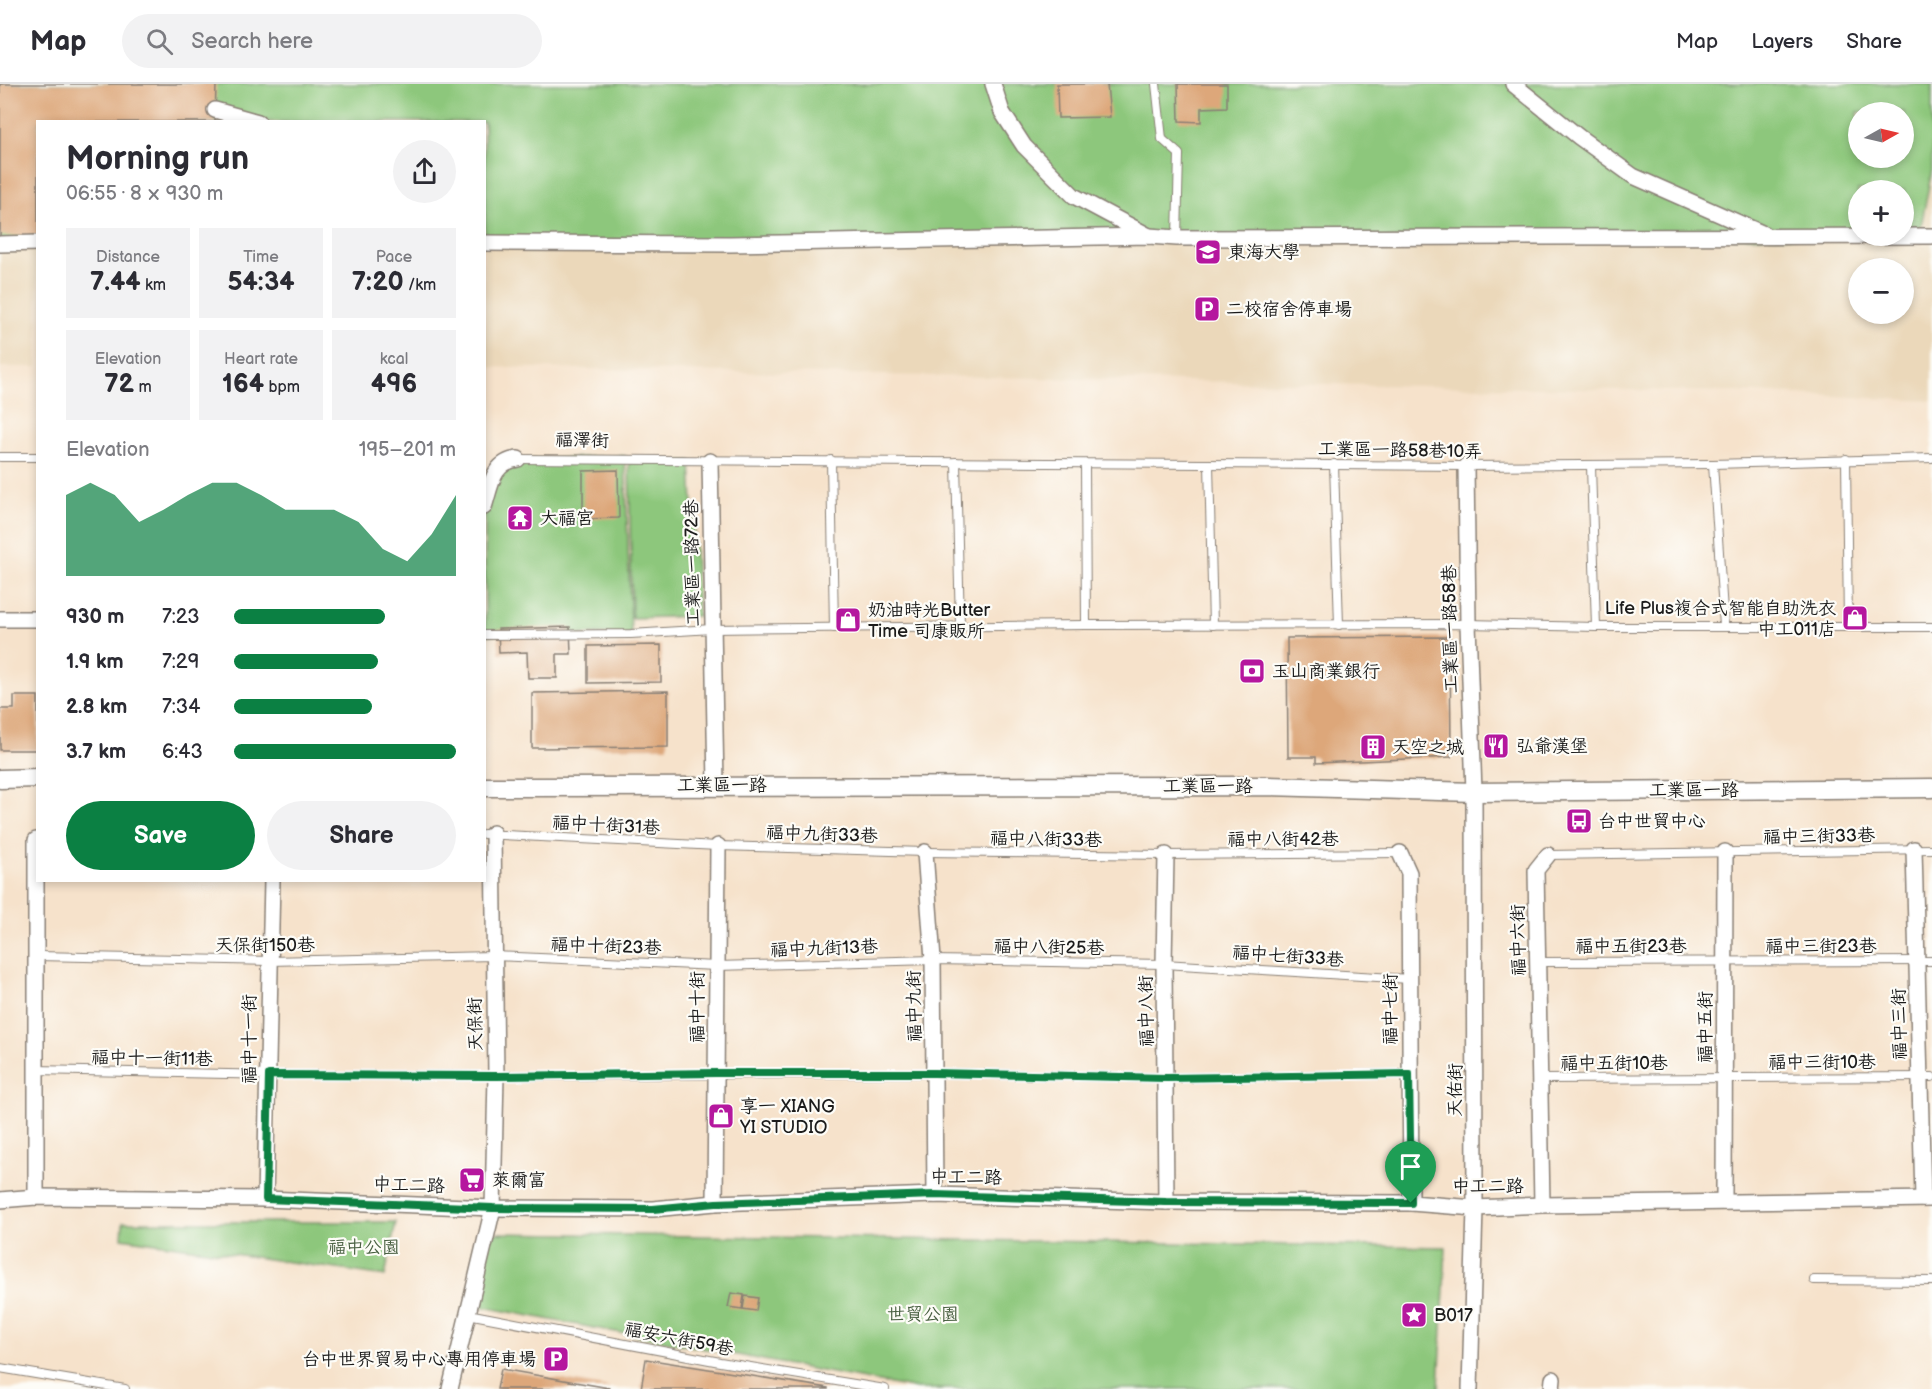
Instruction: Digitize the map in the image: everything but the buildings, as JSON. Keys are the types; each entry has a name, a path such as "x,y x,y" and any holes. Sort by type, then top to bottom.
{"street":[{"path":"993,84 1002,112 1024,146 1074,196 1149,236"},
{"path":"1513,84 1633,176 1770,237"},
{"path":"215,111 250,120"},
{"path":"486,243 730,244 1149,236 1177,238 1932,236"},
{"path":"0,244 36,243"},
{"name":"福澤街","path":"486,501 495,472 506,460 518,459"},
{"name":"工業區一路72巷","path":"711,462 716,785"},
{"name":"工業區一路58巷","path":"1466,466 1468,624 1474,792"},
{"path":"0,620 36,620"},
{"path":"0,779 36,778"},
{"name":"工業區一路","path":"486,787 1268,786 1474,792 1932,788"},
{"name":"天佑街","path":"1470,1389 1475,1208 1474,792"},
{"name":"天保街","path":"450,1389 493,1208 496,1076 489,833"},
{"name":"福中十街","path":"716,1203 718,846"},
{"name":"福中三街","path":"1914,849 1925,961 1927,1199"},
{"name":"福中九街","path":"925,852 933,960 935,1195"},
{"name":"福中五街","path":"1724,1202 1725,852"},
{"name":"福中七街","path":"1400,853 1409,873 1411,1203"},
{"name":"福中八街","path":"1166,855 1164,964 1167,1078 1166,1202"},
{"name":"福中六街","path":"1542,1205 1536,870 1548,855"},
{"path":"36,1197 37,882"},
{"name":"福中十一街","path":"266,1199 272,882"},
{"name":"中工二路","path":"0,1200 36,1197 266,1199 493,1208 653,1209 716,1203 935,1195 1166,1202 1411,1203 1475,1208 1927,1199"}],"lane":[{"path":"1156,84 1162,139 1179,154 1177,238"},
{"path":"0,457 36,457"},
{"name":"工業區一路58巷10弄","path":"831,460 1085,464 1591,466 1932,458"},
{"name":"福澤街","path":"518,459 711,462"},
{"path":"1846,459 1848,626"},
{"path":"711,462 831,460 834,628"},
{"path":"956,462 960,627"},
{"path":"1085,464 1086,625"},
{"path":"1209,464 1213,625"},
{"path":"1334,464 1338,625"},
{"path":"1713,464 1724,626"},
{"path":"1591,466 1596,627"},
{"path":"486,635 630,634 712,629 1086,625 1468,624 1596,627 1932,627"},
{"name":"福中十街31巷","path":"489,833 718,846"},
{"name":"福中九街33巷","path":"718,846 925,852"},
{"name":"福中三街33巷","path":"1725,852 1932,849"},
{"name":"福中八街33巷","path":"925,852 1166,855"},
{"name":"福中六街","path":"1548,855 1725,852"},
{"name":"福中八街42巷","path":"1166,855 1400,853"},
{"name":"天保街150巷","path":"37,956 269,962 493,956"},
{"name":"福中十街23巷","path":"493,956 717,966"},
{"name":"福中九街13巷","path":"717,966 933,960"},
{"name":"福中八街25巷","path":"933,960 1164,964"},
{"name":"福中三街23巷","path":"1725,961 1925,961"},
{"name":"福中五街23巷","path":"1538,962 1725,961"},
{"name":"福中七街33巷","path":"1164,964 1410,979"},
{"name":"福中十一街11巷","path":"35,1070 269,1075 496,1076 934,1073 1167,1078 1409,1074"},
{"name":"福中三街10巷","path":"1725,1078 1926,1077"},
{"name":"福中五街10巷","path":"1540,1079 1725,1078"},
{"path":"1814,1280 1932,1281"},
{"name":"福安六街59巷","path":"468,1314 720,1362 885,1389"},
{"path":"0,1368 125,1389"}],"shaded area":[{"name":"東海大學","path":"0,84 1932,84 1932,401 1774,393 486,367 486,120 36,120 36,367 0,367"}],"green space":[{"path":"0,84 1932,84 1932,170 1919,236 1914,236 1914,180 1848,180 1848,236 486,243 486,120 36,120 36,240 0,240"},
{"path":"625,456 631,634 486,635 486,505 506,460"},
{"path":"691,461 698,616 632,618 629,462"},
{"name":"福中公園","path":"123,1222 396,1222 385,1276 122,1238"},
{"name":"世貿公園","path":"496,1233 1446,1247 1439,1389 917,1389 478,1306 471,1298 484,1243"}],"place":[{"name":"東海大學","path":"1208,252"},
{"name":"二校宿舍停車場","path":"1207,309"},
{"name":"大福宮","path":"520,518"},
{"name":"Life Plus複合式智能自助洗衣 中工011店","path":"1855,618"},
{"name":"奶油時光Butter Time 司康販所","path":"848,620"},
{"name":"玉山商業銀行","path":"1252,671"},
{"name":"弘爺漢堡","path":"1496,746"},
{"name":"天空之城","path":"1373,747"},
{"name":"台中世貿中心","path":"1579,821"},
{"name":"享一 XIANG YI STUDIO","path":"721,1116"},
{"name":"萊爾富","path":"472,1180"},
{"name":"B017","path":"1414,1315"},
{"name":"台中世界貿易中心專用停車場","path":"556,1359"}],"route":[{"path":"934,1073 1167,1078 1409,1074 1411,1203 1166,1202 935,1195 716,1203 653,1209 493,1208 266,1199 269,1075 934,1073"}]}
